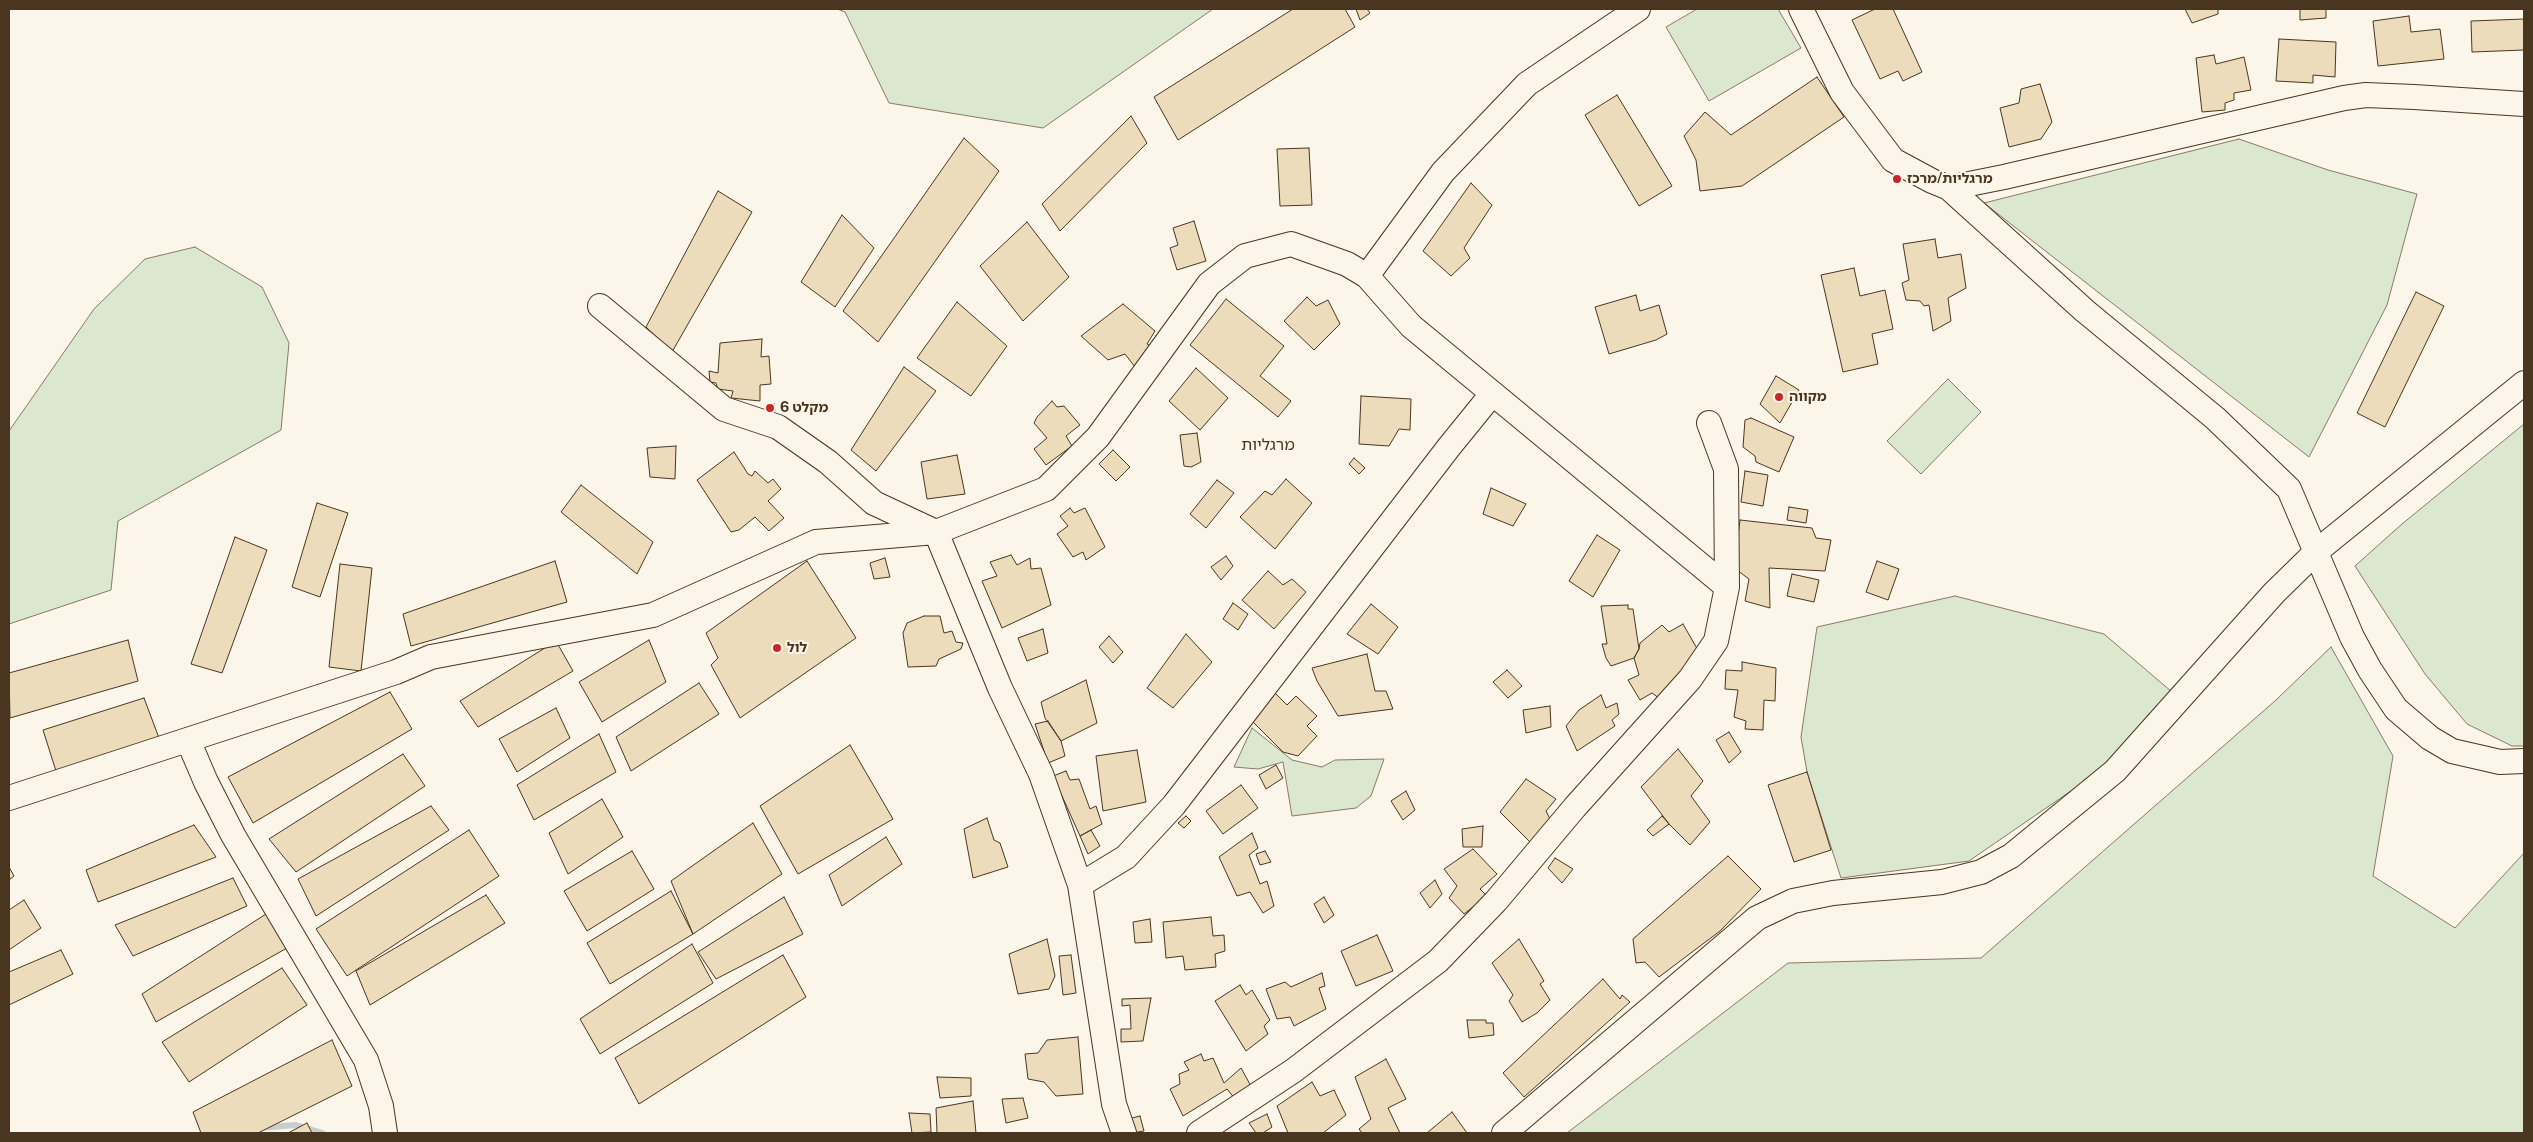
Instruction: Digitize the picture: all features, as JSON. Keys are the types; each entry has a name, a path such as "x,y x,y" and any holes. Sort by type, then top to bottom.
{"street":[{"path":"1366,276 1443,172 1527,84 1638,9"},
{"path":"1801,9 1842,92 1893,160 1949,188 2085,311 2215,418 2289,489 2352,637 2383,690 2406,719 2430,738 2460,753 2500,762 2524,761"},
{"path":"1949,188 2344,98 2366,95 2524,104"},
{"path":"9,798 396,672 431,657 653,615 816,542 936,532 1046,489 1098,437 1209,284 1245,256 1291,244 1347,264 1366,276 1411,326 1727,587"},
{"path":"600,306 724,409 778,427 828,462 874,503 936,532 1000,688 1041,774 1080,885 1112,1095 1124,1133"},
{"path":"1504,1133 1757,918 1793,901 1833,893 1950,880 1981,872 2011,856 2115,771 2274,593 2316,551 2524,383"},
{"path":"1080,885 1126,857 1174,805 1449,447 1492,394"},
{"path":"1200,1133 1293,1071 1438,961 1496,901 1575,807 1690,679 1716,641 1727,587 1726,469 1709,423"},
{"path":"188,740 206,782 233,835 366,1060 381,1106 384,1133"}],"green space":[{"path":"837,9 1213,9 1043,128 889,103 845,12"},
{"path":"1697,9 1778,9 1801,48 1709,101 1666,27"},
{"path":"2239,139 2328,170 2417,194 2387,305 2309,457 1984,203"},
{"path":"195,247 262,287 289,343 281,430 118,521 111,590 9,624 9,431 94,309 145,259"},
{"path":"1948,379 1981,412 1921,474 1887,441"},
{"path":"2524,424 2524,746 2512,746 2467,724 2425,674 2355,566 2402,524"},
{"path":"1955,596 2104,634 2172,692 2113,762 1969,861 1841,878 1807,772 1801,737 1817,627"},
{"path":"2331,647 2393,756 2373,876 2455,928 2524,853 2524,1133 1567,1133 1788,963 1981,958 2276,700"},
{"path":"1252,728 1292,760 1322,767 1335,760 1384,759 1371,796 1356,808 1292,816 1283,762 1258,769 1234,767"}],"building":[{"path":"1293,9 1345,9 1355,27 1178,140 1154,97"},
{"path":"1356,9 1367,9 1370,13 1360,20"},
{"path":"1875,9 1893,9 1922,72 1903,81 1898,71 1880,79 1852,20"},
{"path":"2185,9 2218,9 2218,14 2192,23"},
{"path":"2300,9 2326,9 2326,18 2300,20"},
{"path":"2409,16 2411,32 2440,29 2444,59 2378,66 2373,21"},
{"path":"2524,19 2524,50 2472,52 2471,21"},
{"path":"2279,39 2336,42 2335,77 2313,75 2313,83 2276,81"},
{"path":"2214,55 2216,64 2244,57 2251,90 2234,93 2234,100 2225,103 2225,110 2202,112 2196,58"},
{"path":"1817,77 1844,117 1742,186 1700,191 1696,160 1684,136 1705,112 1731,135"},
{"path":"2040,84 2052,122 2041,139 2009,147 2000,108 2019,103 2021,89"},
{"path":"1617,95 1672,186 1639,206 1585,115"},
{"path":"1131,116 1147,143 1060,231 1042,204"},
{"path":"964,138 999,171 878,342 843,311"},
{"path":"1309,148 1312,205 1280,206 1277,149"},
{"path":"1471,183 1492,205 1464,248 1470,258 1451,276 1423,251"},
{"path":"718,191 752,212 672,352 646,327"},
{"path":"842,215 874,248 835,307 801,282"},
{"path":"1194,221 1206,261 1177,270 1170,248 1178,245 1173,228"},
{"path":"1027,222 1069,277 1023,321 980,266"},
{"path":"1935,239 1938,258 1961,254 1966,288 1948,298 1951,321 1933,331 1929,305 1924,306 1920,301 1906,300 1902,283 1909,280 1903,244"},
{"path":"1854,268 1860,296 1885,290 1893,329 1872,334 1878,364 1843,372 1821,275"},
{"path":"2416,292 2444,306 2385,427 2357,413"},
{"path":"1636,295 1640,311 1659,305 1667,334 1656,340 1609,354 1595,307"},
{"path":"1307,297 1316,306 1328,300 1340,324 1314,350 1284,321"},
{"path":"1226,299 1284,346 1260,376 1291,401 1278,417 1190,345"},
{"path":"957,302 1007,346 971,396 917,358"},
{"path":"1123,304 1155,331 1147,344 1153,347 1135,367 1125,354 1108,360 1081,336"},
{"path":"762,339 761,357 769,356 771,384 760,385 760,401 731,398 733,391 718,389 716,383 710,382 709,371 718,373 720,343"},
{"path":"904,367 936,391 876,471 851,450"},
{"path":"1196,368 1228,398 1200,430 1169,401"},
{"name":"מקווה","path":"1776,376 1799,390 1780,423 1760,404"},
{"path":"1361,396 1411,399 1410,430 1399,429 1389,446 1359,444"},
{"path":"1052,401 1057,407 1064,406 1080,425 1066,436 1072,446 1046,465 1034,449 1047,438 1034,423"},
{"name":"מקלט 6","path":"774,404 775,411 767,412 765,406"},
{"path":"1751,418 1794,437 1779,472 1756,462 1755,456 1743,447 1745,420"},
{"path":"1197,433 1201,462 1191,467 1184,466 1180,435"},
{"path":"676,446 675,479 650,477 647,448"},
{"path":"1113,450 1130,467 1116,481 1099,464"},
{"path":"734,452 748,474 752,476 755,471 768,483 773,479 781,489 768,501 784,518 769,531 755,517 739,530 731,532 697,480"},
{"path":"957,455 965,494 927,499 921,462"},
{"path":"1354,458 1365,468 1359,474 1349,464"},
{"path":"1745,471 1768,475 1763,506 1741,502"},
{"path":"1286,479 1312,503 1275,549 1240,517 1265,491 1272,495"},
{"path":"1217,480 1234,493 1206,528 1190,514"},
{"path":"581,485 653,542 637,574 561,512"},
{"path":"1491,488 1526,504 1513,526 1483,514"},
{"path":"317,503 348,513 320,597 292,587"},
{"path":"1789,507 1808,510 1806,523 1787,520"},
{"path":"1070,508 1074,513 1085,508 1105,547 1086,560 1083,552 1073,557 1057,534 1068,526 1060,516"},
{"path":"1740,520 1812,528 1816,538 1831,540 1825,571 1769,568 1770,608 1745,601 1749,579 1734,568"},
{"path":"1597,535 1620,550 1593,597 1569,581"},
{"path":"235,537 267,550 222,673 191,664"},
{"path":"1011,555 1017,565 1030,558 1031,569 1041,568 1051,605 1002,628 982,581 997,576 990,562"},
{"path":"1226,556 1233,566 1221,580 1211,567"},
{"path":"885,558 890,577 874,579 870,563"},
{"path":"555,561 567,602 411,646 403,614"},
{"name":"לול","path":"807,561 856,638 740,718 711,665 718,658 706,633"},
{"path":"1877,561 1899,569 1888,600 1866,592"},
{"path":"340,564 372,568 361,671 329,667"},
{"path":"1268,571 1283,585 1292,579 1306,592 1274,629 1242,600"},
{"path":"1792,574 1819,580 1814,602 1787,596"},
{"path":"1233,603 1248,614 1238,630 1223,619"},
{"path":"1371,604 1398,627 1378,654 1347,634"},
{"path":"1628,605 1628,609 1633,609 1639,649 1634,658 1611,666 1606,658 1602,644 1607,644 1601,606"},
{"path":"924,616 940,616 944,633 952,631 956,642 963,643 961,649 939,659 936,666 908,667 903,633 907,623"},
{"path":"1683,624 1699,652 1659,698 1652,693 1640,700 1628,680 1639,675 1634,658 1640,643 1662,625 1669,632"},
{"path":"1043,629 1048,653 1027,661 1018,638"},
{"path":"1186,634 1212,662 1173,708 1147,688"},
{"path":"1109,636 1123,652 1113,663 1099,647"},
{"path":"128,640 138,681 10,718 9,673"},
{"path":"649,640 666,682 602,722 579,682"},
{"path":"556,641 573,671 478,727 460,701"},
{"path":"1367,654 1375,691 1386,691 1393,709 1338,716 1317,681 1312,668"},
{"path":"1742,662 1776,668 1775,701 1764,700 1763,730 1745,729 1746,721 1734,717 1738,690 1725,689 1726,670 1742,671"},
{"path":"1507,670 1522,686 1508,698 1493,682"},
{"path":"1086,680 1097,723 1061,741 1045,718 1041,702"},
{"path":"699,683 719,714 631,771 616,737"},
{"path":"390,692 412,729 253,823 228,777"},
{"path":"1274,692 1287,705 1296,696 1317,716 1307,726 1317,736 1298,756 1283,752 1249,718"},
{"path":"1601,695 1606,708 1617,703 1619,714 1612,720 1615,726 1577,751 1566,726 1579,710"},
{"path":"144,698 159,738 56,771 43,730"},
{"path":"1550,706 1551,727 1526,733 1523,710"},
{"path":"556,708 570,738 517,772 499,739"},
{"path":"1048,721 1061,741 1065,756 1048,763 1035,724"},
{"path":"1729,732 1741,752 1729,763 1716,740"},
{"path":"599,734 616,772 534,820 517,785"},
{"path":"850,745 893,819 798,874 760,806"},
{"path":"1678,749 1703,781 1691,796 1710,822 1690,845 1669,824 1641,787"},
{"path":"1137,750 1146,802 1103,811 1096,756"},
{"path":"403,754 425,786 296,872 269,839"},
{"path":"1276,765 1283,778 1266,789 1259,775"},
{"path":"1066,771 1070,780 1079,779 1090,809 1096,806 1102,824 1080,836 1053,776"},
{"path":"1807,772 1831,850 1794,862 1768,785"},
{"path":"1526,779 1556,799 1546,811 1552,823 1531,843 1500,812"},
{"path":"1241,785 1258,808 1223,834 1206,811"},
{"path":"1406,791 1415,810 1403,820 1391,801"},
{"path":"602,799 623,837 568,874 549,833"},
{"path":"431,806 449,830 316,916 298,879"},
{"path":"1186,816 1191,821 1184,828 1178,823"},
{"path":"1662,816 1669,824 1653,836 1647,830"},
{"path":"987,818 994,840 1000,843 1008,867 973,878 964,829"},
{"path":"753,823 782,874 693,934 671,881"},
{"path":"194,825 216,857 98,902 86,870"},
{"path":"1483,826 1482,847 1463,847 1462,829"},
{"path":"469,830 499,876 347,976 316,929"},
{"path":"1091,830 1100,846 1088,854 1080,836"},
{"path":"1252,833 1258,848 1249,855 1260,884 1267,881 1274,906 1263,913 1250,892 1237,896 1219,857"},
{"path":"886,837 902,864 842,906 829,875"},
{"path":"1473,849 1497,874 1480,889 1487,896 1464,914 1449,898 1457,886 1444,869"},
{"path":"632,851 654,889 587,931 564,891"},
{"path":"1265,851 1271,862 1260,865 1256,854"},
{"path":"1728,856 1761,889 1720,931 1659,977 1645,962 1636,963 1633,939"},
{"path":"1555,858 1573,869 1562,883 1548,868"},
{"path":"9,867 14,876 9,880"},
{"path":"233,878 247,906 133,956 115,925"},
{"path":"1435,880 1442,894 1430,908 1420,893"},
{"path":"671,891 693,934 610,984 587,943"},
{"path":"486,895 505,923 370,1005 356,971"},
{"path":"784,897 803,934 716,979 698,952"},
{"path":"1324,897 1334,915 1324,923 1314,904"},
{"path":"24,900 41,928 9,950 9,910"},
{"path":"266,914 287,948 156,1022 142,994"},
{"path":"1211,917 1213,936 1224,935 1225,951 1215,954 1216,967 1185,970 1183,956 1166,958 1163,922"},
{"path":"1150,919 1152,942 1135,943 1133,922"},
{"path":"1377,935 1393,971 1356,986 1341,951"},
{"path":"1047,939 1055,976 1049,989 1018,994 1009,954"},
{"path":"1519,939 1544,981 1540,984 1550,1000 1537,1013 1522,1022 1509,1001 1513,995 1492,963"},
{"path":"692,944 713,983 600,1054 580,1019"},
{"path":"61,950 73,974 9,1005 9,972"},
{"path":"783,955 806,997 639,1104 615,1058"},
{"path":"1071,955 1076,993 1063,995 1059,956"},
{"path":"282,968 307,1005 189,1082 162,1042"},
{"path":"1322,973 1325,986 1319,988 1326,1009 1294,1026 1290,1017 1277,1019 1266,989 1285,982 1291,987"},
{"path":"1603,979 1620,999 1622,995 1630,1002 1524,1097 1503,1073"},
{"path":"1240,985 1246,995 1252,990 1270,1020 1264,1026 1268,1034 1246,1051 1215,1001"},
{"path":"1151,998 1143,1041 1121,1042 1121,1029 1131,1029 1130,1005 1122,1006 1122,999"},
{"path":"1467,1020 1486,1020 1486,1023 1493,1023 1494,1035 1469,1038"},
{"path":"1078,1037 1083,1094 1056,1096 1044,1082 1028,1079 1025,1054 1038,1053 1047,1040"},
{"path":"332,1040 352,1086 258,1133 201,1133 193,1112"},
{"path":"1201,1054 1204,1061 1213,1058 1224,1083 1241,1068 1252,1088 1235,1099 1227,1089 1183,1116 1170,1089 1180,1084 1179,1074 1189,1070 1184,1062"},
{"path":"1386,1059 1406,1099 1388,1108 1400,1133 1362,1133 1359,1129 1371,1119 1355,1077"},
{"path":"937,1077 971,1078 971,1096 940,1098"},
{"path":"1312,1082 1320,1096 1334,1090 1346,1115 1323,1133 1288,1133 1277,1106"},
{"path":"1023,1098 1028,1118 1006,1123 1002,1099"},
{"path":"973,1101 976,1133 937,1133 936,1108"},
{"path":"1452,1112 1467,1133 1427,1133"},
{"path":"909,1113 930,1114 931,1132 912,1133"},
{"path":"1267,1114 1272,1127 1263,1133 1256,1133 1249,1123"},
{"path":"1140,1116 1144,1131 1132,1133 1128,1119"},
{"path":"307,1123 312,1133 288,1133"}],"waterway":[{"path":"261,1128 295,1125 322,1133"}],"place":[{"name":"מרגליות/מרכז","path":"1897,179"},
{"name":"מקווה","path":"1779,397"},
{"name":"מקלט 6","path":"770,408"},
{"name":"לול","path":"777,648"}],"district":[{"name":"מרגליות","path":"1268,445"}]}
